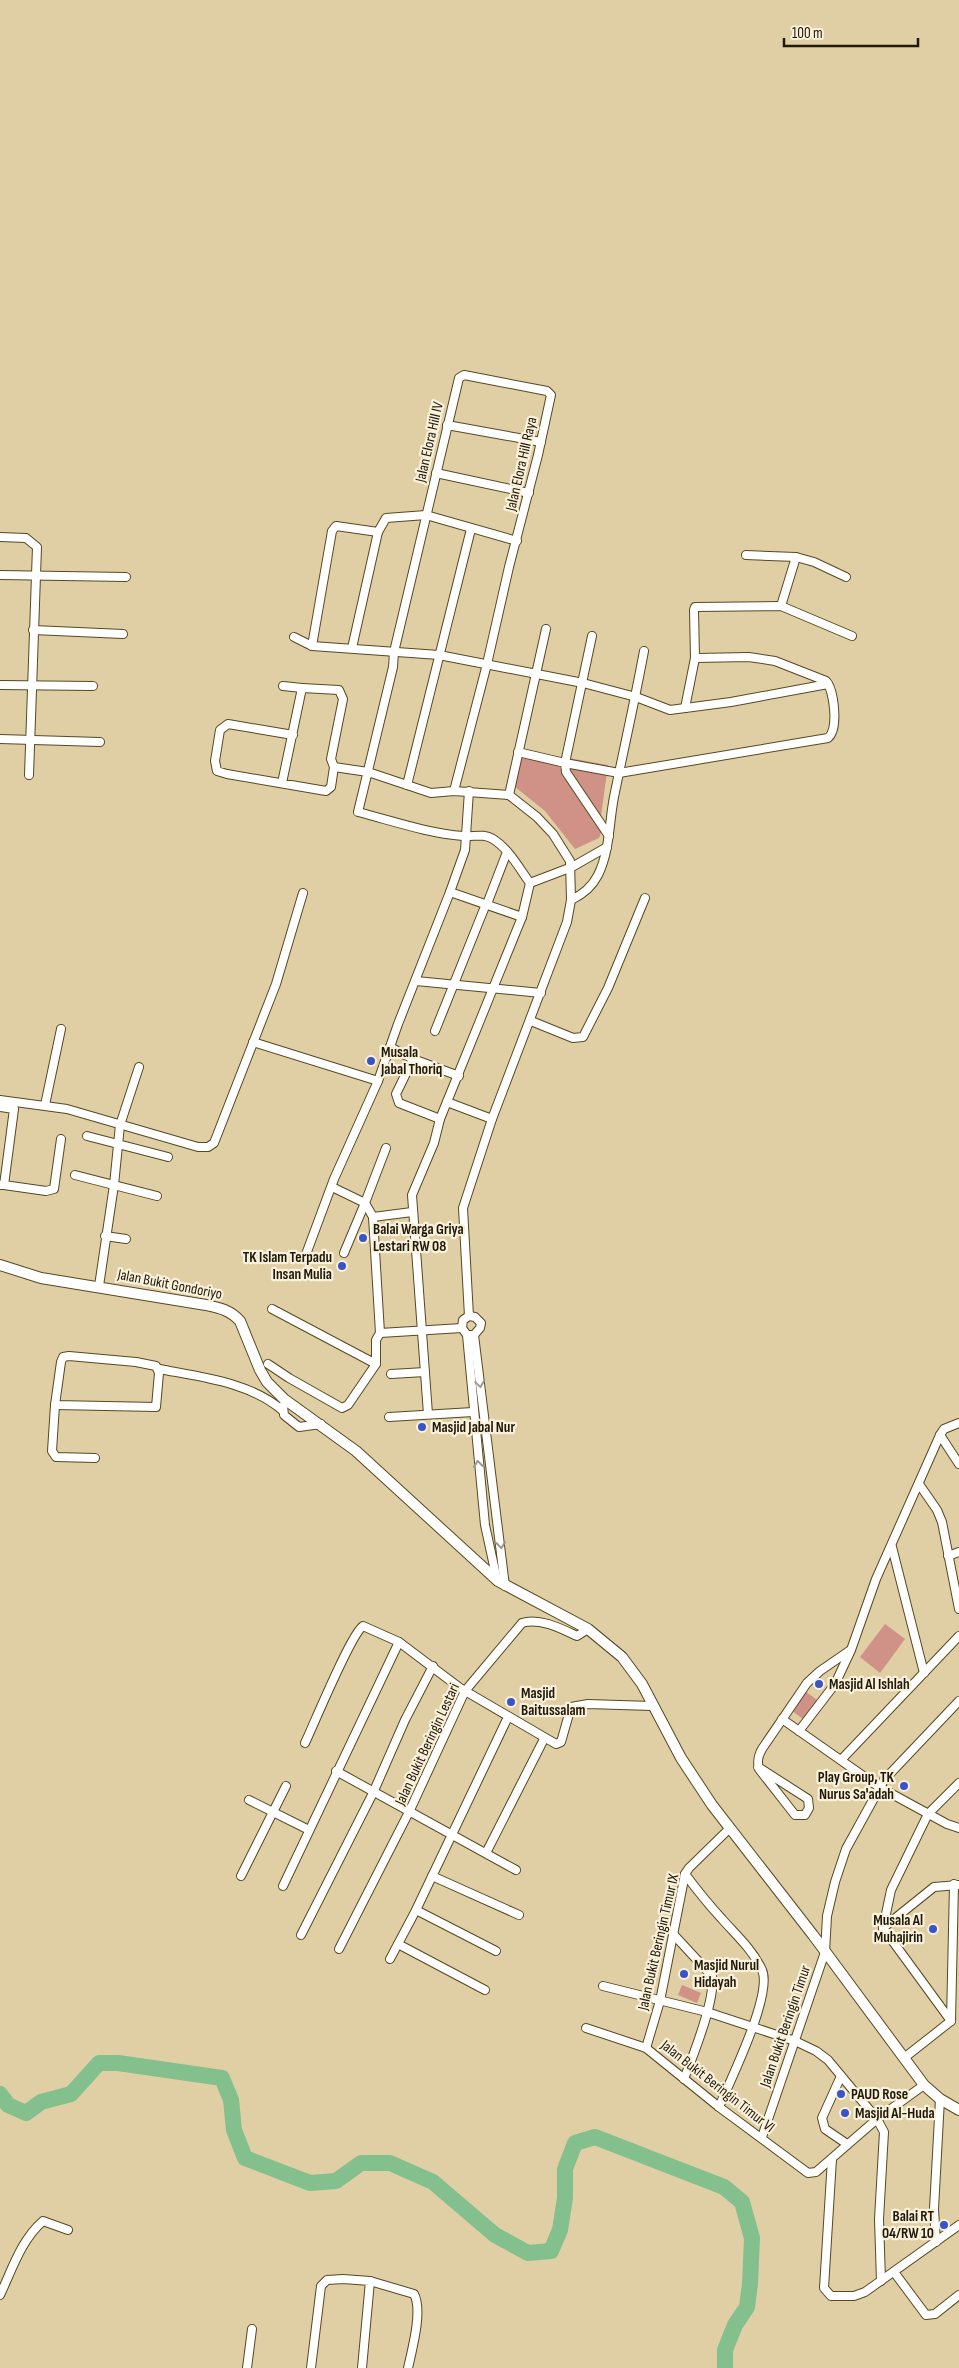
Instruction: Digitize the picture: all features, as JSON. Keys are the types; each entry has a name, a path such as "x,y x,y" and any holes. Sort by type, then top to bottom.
{"street":[{"name":"Jalan Elora Hill Raya","path":"454,791 529,493 550,393 461,376"},
{"name":"Jalan Elora Hill IV","path":"461,376 447,425 394,652 394,667 358,812 439,834 467,836"},
{"path":"447,425 541,442"},
{"path":"436,473 529,493"},
{"path":"352,648 378,532 386,518 426,515 517,541"},
{"path":"312,646 333,528 337,525 378,532"},
{"path":"407,785 470,529"},
{"path":"0,537 26,538 37,547 29,775"},
{"path":"746,555 796,557 814,562 846,577"},
{"path":"781,606 796,557"},
{"path":"0,575 36,574 126,577"},
{"path":"685,708 695,658 695,607 781,606 852,636"},
{"path":"509,795 546,629"},
{"path":"34,630 123,634"},
{"path":"592,636 565,763 566,772 609,836"},
{"path":"294,637 312,646 439,655 536,673 636,697 670,710 731,702 828,684"},
{"path":"571,900 583,894 592,885 599,873 607,847 619,773 644,651"},
{"path":"518,752 619,773 828,738 834,732 835,722 826,681 775,661 749,657 695,658"},
{"path":"0,685 93,686"},
{"path":"283,686 339,690 342,692 343,699 331,760 334,767 331,786 326,791 217,771 215,761 220,730 228,724 293,735"},
{"path":"282,783 302,688"},
{"path":"0,739 100,742"},
{"path":"334,767 368,772 431,793 469,791 509,795 537,816 553,834 572,867 571,900 567,922 492,1119 463,1208 469,1316"},
{"path":"305,1257 332,1187 378,1082 465,850 469,791"},
{"path":"428,1414 412,1195 434,1143 440,1119 522,917 530,883 507,852 492,838 482,835 467,836"},
{"path":"530,883 572,867 607,847"},
{"path":"436,1031 507,852"},
{"path":"450,892 522,917"},
{"path":"0,1100 67,1109 198,1147 208,1147 214,1143 276,984 303,893"},
{"path":"531,1020 573,1038 583,1037 608,988 644,898"},
{"path":"416,981 454,983 541,993"},
{"path":"45,1105 61,1029"},
{"path":"253,1042 378,1082"},
{"path":"390,1047 459,1076"},
{"path":"413,1058 396,1094 396,1098 399,1103 440,1119"},
{"path":"99,1286 114,1185 120,1125 139,1067"},
{"path":"447,1102 492,1119"},
{"path":"0,1107 14,1109 2,1185 46,1191 54,1189 61,1139"},
{"path":"87,1136 168,1157"},
{"path":"344,1253 386,1148"},
{"path":"75,1175 157,1196"},
{"path":"268,1364 342,1408 348,1405 376,1364 376,1340 380,1333 373,1217 365,1203 332,1187"},
{"path":"373,1217 412,1212"},
{"path":"105,1236 126,1239"},
{"name":"Jalan Bukit Gondoriyo","path":"0,1265 41,1278 206,1305 225,1309 235,1315 240,1321 254,1359 263,1376 284,1399 335,1434 502,1584 588,1629 622,1657 642,1684 652,1706 686,1766 712,1805 924,2085 940,2099 957,2109"},
{"path":"272,1309 376,1364"},
{"path":"380,1333 421,1330 468,1333 478,1332 481,1324 475,1317 469,1316 464,1320 468,1333 502,1584"},
{"path":"468,1333 473,1412 485,1525 502,1584"},
{"path":"95,1458 56,1457 52,1451 55,1406 64,1357 136,1362 244,1388 268,1398 282,1410 288,1420 299,1427 321,1424"},
{"path":"55,1406 156,1407 159,1369"},
{"path":"391,1374 425,1372"},
{"path":"282,1410 284,1399"},
{"path":"389,1417 473,1412"},
{"path":"799,1732 830,1692 851,1650 876,1579 892,1547 940,1435 944,1429 959,1423"},
{"path":"940,1435 959,1464"},
{"path":"919,1484 937,1510 959,1610"},
{"path":"892,1547 924,1673"},
{"path":"948,1556 959,1552"},
{"name":"Jalan Bukit Beringin Lestari","path":"339,1949 410,1810 465,1691 522,1623 528,1621 540,1622 577,1636 588,1629"},
{"path":"305,1743 358,1631 363,1626 399,1642 465,1691 544,1739 556,1744 561,1742 571,1707 588,1704 652,1706"},
{"path":"841,1760 959,1636"},
{"path":"283,1886 336,1771 399,1642"},
{"path":"758,1766 808,1799 810,1805 808,1812 802,1816 795,1816 773,1789 758,1766 758,1758 782,1719 811,1679 851,1650"},
{"path":"301,1936 373,1793 405,1720 432,1666"},
{"name":"Jalan Bukit Beringin Timur","path":"762,2137 825,1952 827,1916 835,1882 846,1849 879,1787 959,1701"},
{"path":"390,1959 416,1910 508,1717"},
{"path":"782,1719 879,1787 928,1814 959,1828"},
{"path":"486,1853 544,1739"},
{"path":"336,1771 516,1870"},
{"path":"950,2021 883,1928 891,1890 928,1814 959,1783"},
{"path":"241,1876 286,1786"},
{"path":"249,1800 309,1830"},
{"name":"Jalan Bukit Beringin Timur IX","path":"646,2048 660,2001 685,1874 730,1828"},
{"path":"685,1874 707,1903 751,1952 763,1971 764,1984 753,2027 719,2106"},
{"path":"432,1876 519,1915"},
{"path":"883,1928 934,1887 956,1884 950,2021 904,2058"},
{"path":"416,1910 496,1951"},
{"path":"674,1935 712,1976 713,1984 707,2012 684,2079"},
{"path":"398,1944 485,1990"},
{"path":"603,1986 707,2012 795,2041 824,2056 877,2119 885,2139 880,2176 880,2281"},
{"name":"Jalan Bukit Beringin Timur VI","path":"586,2028 646,2048 799,2167 813,2173 832,2159"},
{"path":"841,2076 822,2118 825,2128 847,2144"},
{"path":"924,2085 877,2119 832,2159 824,2288 827,2293 835,2297 854,2296 865,2292 959,2225"},
{"path":"936,2242 934,2209 940,2099"},
{"path":"0,2295 24,2244 39,2224 43,2221 48,2222 68,2230"},
{"path":"894,2272 926,2315 934,2314 959,2295"},
{"path":"311,2368 321,2286 323,2282 342,2279 370,2281 414,2294 417,2299 417,2318 408,2368"},
{"path":"362,2368 370,2281"},
{"path":"248,2368 252,2329"}],"shaded area":[{"path":"521,750 552,756 602,830 599,838 575,849 545,811 514,786"},
{"path":"569,758 608,765 601,816 568,767"},
{"path":"885,1624 905,1639 880,1673 860,1657"},
{"path":"805,1691 817,1700 803,1719 791,1710"},
{"path":"682,1985 701,1993 697,2003 678,1995"}],"waterway":[{"path":"0,2094 8,2105 26,2113 41,2102 71,2094 99,2063 118,2063 222,2078 231,2100 234,2130 245,2158 310,2183 336,2181 361,2163 390,2163 433,2182 495,2235 528,2253 551,2251 560,2230 565,2198 565,2169 575,2143 595,2137 724,2187 742,2202 752,2238 750,2284 747,2307 735,2325 725,2350 725,2368"}],"place":[{"name":"Musala Jabal Thoriq","path":"371,1061"},
{"name":"Balai Warga Griya Lestari RW 08","path":"363,1238"},
{"name":"TK Islam Terpadu Insan Mulia","path":"342,1266"},
{"name":"Masjid Jabal Nur","path":"422,1427"},
{"name":"Masjid Al Ishlah","path":"819,1684"},
{"name":"Masjid Baitussalam","path":"511,1702"},
{"name":"Play Group, TK Nurus Sa'adah","path":"904,1786"},
{"name":"Musala Al Muhajirin","path":"933,1929"},
{"name":"Masjid Nurul Hidayah","path":"684,1974"},
{"name":"PAUD Rose","path":"841,2094"},
{"name":"Masjid Al-Huda","path":"845,2113"},
{"name":"Balai RT 04/RW 10","path":"944,2225"}]}
